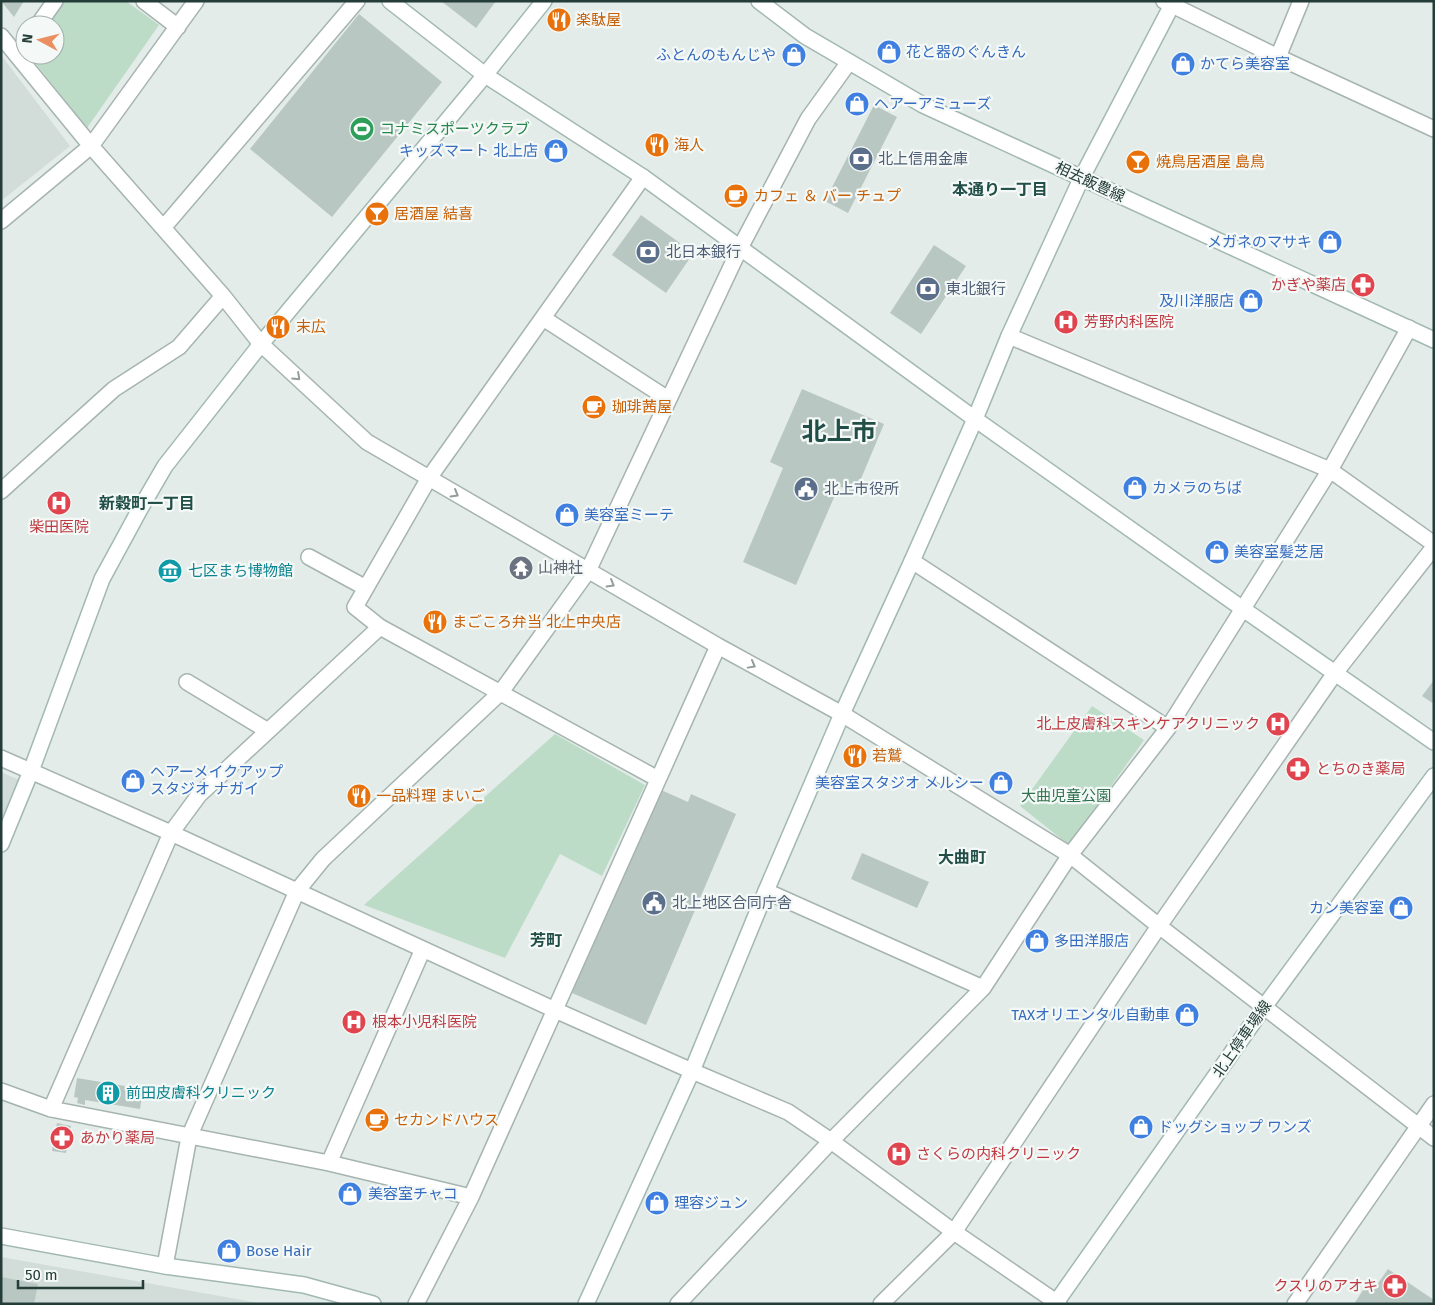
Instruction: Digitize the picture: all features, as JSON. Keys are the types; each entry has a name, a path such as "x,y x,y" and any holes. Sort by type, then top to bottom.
{"street":[{"path":"45,15 55,1"},
{"path":"144,1 178,27"},
{"path":"1,221 91,146 196,1"},
{"path":"163,228 357,1"},
{"path":"390,1 486,75 643,177 975,419 1242,609 1434,742"},
{"path":"1,844 102,579 165,466 261,344 486,75 544,1"},
{"name":"相去飯豊線","path":"759,1 805,36 923,105 1434,340"},
{"path":"1278,57 1301,1"},
{"path":"586,1304 692,1071 766,891 842,714 975,419 1009,336 1082,178 1170,2 1278,57 1434,128"},
{"path":"1,36 15,45"},
{"path":"165,1266 189,1136 297,891 323,860 500,692 588,570 740,248 808,120 849,62"},
{"path":"33,65 91,146 223,296 261,344 367,442 718,646 842,714 1070,855 1434,1138"},
{"path":"643,177 429,478 355,607 380,627 658,779"},
{"path":"1,491 114,388 179,347 223,296"},
{"path":"543,318 668,399"},
{"path":"678,1304 831,1141 983,988 1070,855 1168,728 1330,470 1409,328"},
{"path":"881,1304 954,1232 1159,926 1335,673 1434,545 1330,470 1009,336"},
{"path":"309,557 366,588"},
{"path":"912,561 1168,728"},
{"path":"51,1109 171,833 198,795 380,627"},
{"path":"416,1304 471,1198 718,646"},
{"path":"187,682 268,731"},
{"path":"1,758 171,833 555,1010 788,1112 831,1141 954,1232 1057,1303"},
{"name":"北上停車場線","path":"1057,1303 1264,1007 1434,776"},
{"path":"766,891 983,988"},
{"path":"329,1163 423,948"},
{"path":"1,1091 51,1109 329,1163 471,1198"},
{"path":"1295,1304 1434,1104"},
{"path":"1,1236 165,1266 304,1285 373,1304"}],"shaded area":[{"path":"1,55 70,146 1,201"},
{"path":"1,772 19,780 1,823"},
{"path":"1,1257 265,1304 1,1304"}],"green space":[{"path":"65,1 126,1 159,25 87,128 37,65 65,65 65,15 54,15"},
{"name":"大曲児童公園","path":"1092,706 1144,740 1069,845 1020,806"},
{"path":"555,734 645,785 602,876 560,854 505,958 364,905"}],"building":[{"path":"1,1 24,1 14,17"},
{"path":"441,1 496,1 476,28"},
{"path":"359,14 442,82 332,217 250,149"},
{"name":"北上信用金庫","path":"874,105 897,117 848,213 825,201"},
{"name":"北日本銀行","path":"641,215 680,243 676,248 690,258 666,293 612,255"},
{"name":"東北銀行","path":"934,245 966,266 921,334 890,313"},
{"name":"北上市役所","path":"802,389 884,424 855,493 839,486 796,585 743,562 783,468 770,462"},
{"path":"1434,680 1434,704 1422,696"},
{"name":"北上地区合同庁舎","path":"659,789 688,802 691,794 736,814 646,1025 572,993"},
{"path":"862,853 929,882 917,908 851,879"},
{"name":"前田皮膚科クリニック","path":"77,1078 143,1089 140,1109 85,1100 85,1105 77,1103 78,1098 74,1097"},
{"name":"あかり薬局","path":"57,1123 71,1126 66,1153 52,1151"},
{"name":"クスリのアオキ","path":"1388,1269 1434,1300 1434,1304 1354,1304 1367,1284 1374,1289"},
{"path":"1,1277 38,1284 34,1304 1,1304"}],"place":[{"name":"楽駄屋","path":"559,20"},
{"name":"花と器のぐんきん","path":"889,52"},
{"name":"ふとんのもんじや","path":"794,55"},
{"name":"かてら美容室","path":"1183,64"},
{"name":"ヘアーアミューズ","path":"857,104"},
{"name":"コナミスポーツクラブ","path":"362,129"},
{"name":"海人","path":"657,145"},
{"name":"キッズマート 北上店","path":"556,151"},
{"name":"北上信用金庫","path":"861,159"},
{"name":"焼鳥居酒屋 島鳥","path":"1138,162"},
{"name":"カフェ ＆ バー チュプ","path":"736,196"},
{"name":"居酒屋 結喜","path":"377,214"},
{"name":"メガネのマサキ","path":"1330,242"},
{"name":"北日本銀行","path":"648,252"},
{"name":"かぎや薬店","path":"1363,285"},
{"name":"東北銀行","path":"928,289"},
{"name":"及川洋服店","path":"1251,301"},
{"name":"芳野内科医院","path":"1066,322"},
{"name":"末広","path":"278,327"},
{"name":"珈琲茜屋","path":"594,407"},
{"name":"カメラのちば","path":"1135,488"},
{"name":"北上市役所","path":"806,489"},
{"name":"柴田医院","path":"59,503"},
{"name":"美容室ミーテ","path":"567,515"},
{"name":"美容室髪芝居","path":"1217,552"},
{"name":"山神社","path":"521,568"},
{"name":"七区まち博物館","path":"170,571"},
{"name":"まごころ弁当 北上中央店","path":"435,622"},
{"name":"北上皮膚科スキンケアクリニック","path":"1278,724"},
{"name":"若鷲","path":"855,756"},
{"name":"とちのき薬局","path":"1298,769"},
{"name":"ヘアーメイクアップ スタジオ ナガイ","path":"133,781"},
{"name":"美容室スタジオ メルシー","path":"1001,783"},
{"name":"一品料理 まいご","path":"359,796"},
{"name":"北上地区合同庁舎","path":"654,903"},
{"name":"カン美容室","path":"1401,908"},
{"name":"多田洋服店","path":"1037,941"},
{"name":"TAXオリエンタル自動車","path":"1187,1015"},
{"name":"根本小児科医院","path":"354,1022"},
{"name":"前田皮膚科クリニック","path":"108,1093"},
{"name":"セカンドハウス","path":"377,1120"},
{"name":"ドッグショップ ワンズ","path":"1141,1127"},
{"name":"あかり薬局","path":"62,1138"},
{"name":"さくらの内科クリニック","path":"899,1154"},
{"name":"美容室チャコ","path":"350,1194"},
{"name":"理容ジュン","path":"657,1203"},
{"name":"Bose Hair","path":"229,1251"},
{"name":"クスリのアオキ","path":"1395,1286"}],"district":[{"name":"本通り一丁目","path":"1000,189"},
{"name":"北上市","path":"839,431"},
{"name":"新穀町一丁目","path":"147,503"},
{"name":"大曲町","path":"962,857"},
{"name":"芳町","path":"546,940"}]}
